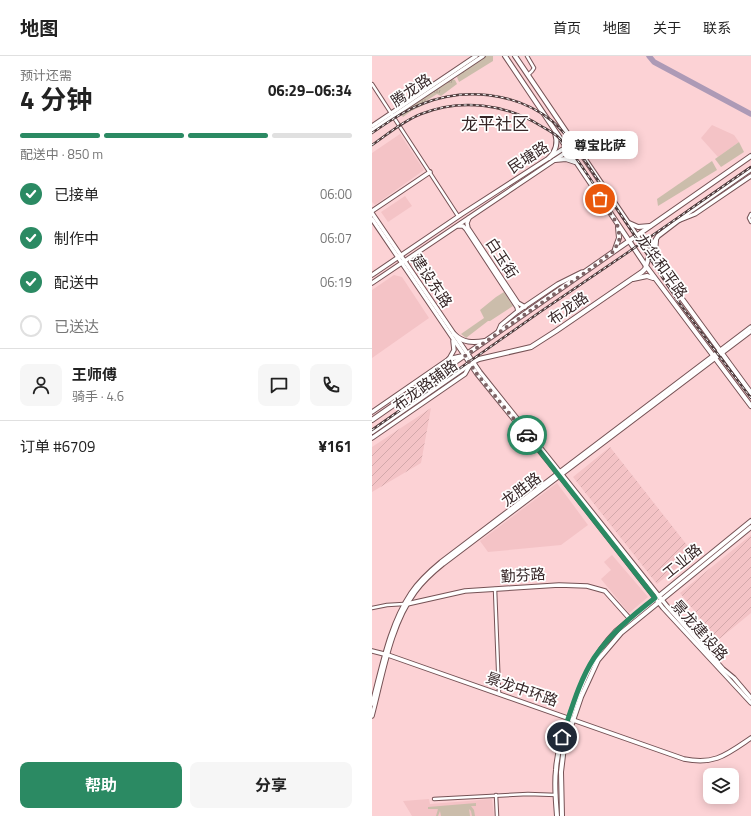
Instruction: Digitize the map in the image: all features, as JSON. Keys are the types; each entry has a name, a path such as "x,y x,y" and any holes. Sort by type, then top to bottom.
{"main road":[{"name":"腾龙路","path":"372,130 392,114 476,56"},
{"name":"腾龙路","path":"372,126 483,56"},
{"name":"龙华和平路","path":"515,56 650,255 751,393"},
{"name":"龙华和平路","path":"505,57 646,266 751,406"},
{"path":"549,158 555,149 557,141 555,130"},
{"name":"民塘路","path":"372,283 555,160 574,144"},
{"name":"民塘路","path":"372,275 458,216 549,158 567,149"},
{"name":"布龙路","path":"373,419 589,270 628,240 652,226 751,156"},
{"path":"555,160 566,159 576,162"},
{"path":"658,266 655,251 656,238 692,210 751,169"},
{"path":"372,212 430,172"},
{"path":"680,220 695,214 751,176"},
{"name":"建设东路","path":"372,212 399,257"},
{"name":"白玉街","path":"469,218 468,228 518,303 525,307"},
{"name":"建设东路","path":"372,219 472,363"},
{"path":"627,221 630,224 638,226 652,226"},
{"path":"614,251 620,238 617,223"},
{"name":"白玉街","path":"457,226 463,226 466,229 517,307 518,311"},
{"name":"布龙路","path":"372,432 479,359 530,347 556,332 642,272 646,266 656,238"},
{"name":"布龙路","path":"518,311 565,280 589,270"},
{"path":"630,280 646,276 656,279"},
{"path":"497,334 501,325 518,311"},
{"name":"龙胜路","path":"372,716 393,630 416,586 435,566 714,358 751,327"},
{"name":"龙胜路","path":"720,352 751,331"},
{"path":"453,336 467,342 480,342 488,340"},
{"path":"449,359 454,350 453,336"},
{"path":"449,359 466,355"},
{"name":"布龙路辅路","path":"372,412 449,359"},
{"name":"布龙路辅路","path":"372,438 465,374 472,363"},
{"name":"景龙建设路","path":"472,363 660,601 720,671 751,703"},
{"name":"工业路","path":"562,816 560,782 564,747 585,675 594,658 610,638 630,619 751,521"},
{"name":"工业路","path":"557,816 556,763 562,737 602,655 621,633 751,527"},
{"name":"勤芬路","path":"406,604 460,592 559,585 594,587 605,591 630,619"},
{"name":"景龙建设路","path":"660,601 723,669 734,678 751,698"},
{"name":"景龙中环路","path":"372,651 387,654 672,755 696,760 716,759 726,755 751,738"},
{"name":"龙胜路","path":"372,704 387,654"}],"street":[{"path":"527,56 534,68 528,75"},
{"path":"372,84 458,216"},
{"path":"751,214 749,218 751,222"},
{"path":"495,589 499,693"},
{"path":"372,608 387,605 406,604"},
{"path":"496,795 497,816"},
{"path":"434,799 496,795 556,795"}],"shaded area":[{"path":"712,125 734,135 739,142 718,157 701,138"},
{"path":"400,134 424,170 375,205 372,202 372,153"},
{"path":"405,196 412,206 388,222 381,212"},
{"path":"394,275 402,277 429,318 372,358 372,290"},
{"path":"431,408 421,463 372,492 372,447"},
{"path":"610,447 694,554 657,584 573,477"},
{"path":"557,483 588,525 561,545 488,552 480,541"},
{"path":"751,535 751,613 718,640 680,593"},
{"path":"612,555 648,597 629,613 601,579 611,570 604,562"},
{"path":"429,799 430,804 492,799 494,816 412,816 403,801"}],"green space":[{"path":"486,56 493,56 493,61 459,82 457,77 459,74"},
{"path":"452,79 455,80 457,84 441,96 437,94 423,103 424,105 411,111 403,117 400,113"},
{"path":"739,142 744,152 721,167 715,159"},
{"path":"712,161 717,170 658,206 657,199"},
{"path":"504,292 513,306 488,321 466,338 461,334 484,318 480,310"},
{"path":"476,803 476,806 471,806 474,810 475,816 472,816 469,809 470,816 441,816 440,811 438,816 436,816 438,809 428,809 428,807"}],"waterway":[{"path":"649,56 654,62 751,114"}],"railway":[{"path":"372,133 402,113 415,107 455,95 472,94 506,98 538,111 552,121 580,153 680,304 751,398"},
{"path":"372,145 408,120 436,109 467,105 498,108 527,119 557,136 575,157 601,195"},
{"path":"372,430 751,167"}],"way so far":[{"path":"527,435 477,374 465,356 614,251 620,238 617,223 600,199"}],"place":[{"name":"尊宝比萨","path":"600,199"}],"district":[{"name":"龙平社区","path":"495,124"}],"route":[{"path":"527,435 655,598 616,631 594,658 587,671 562,737"}]}
